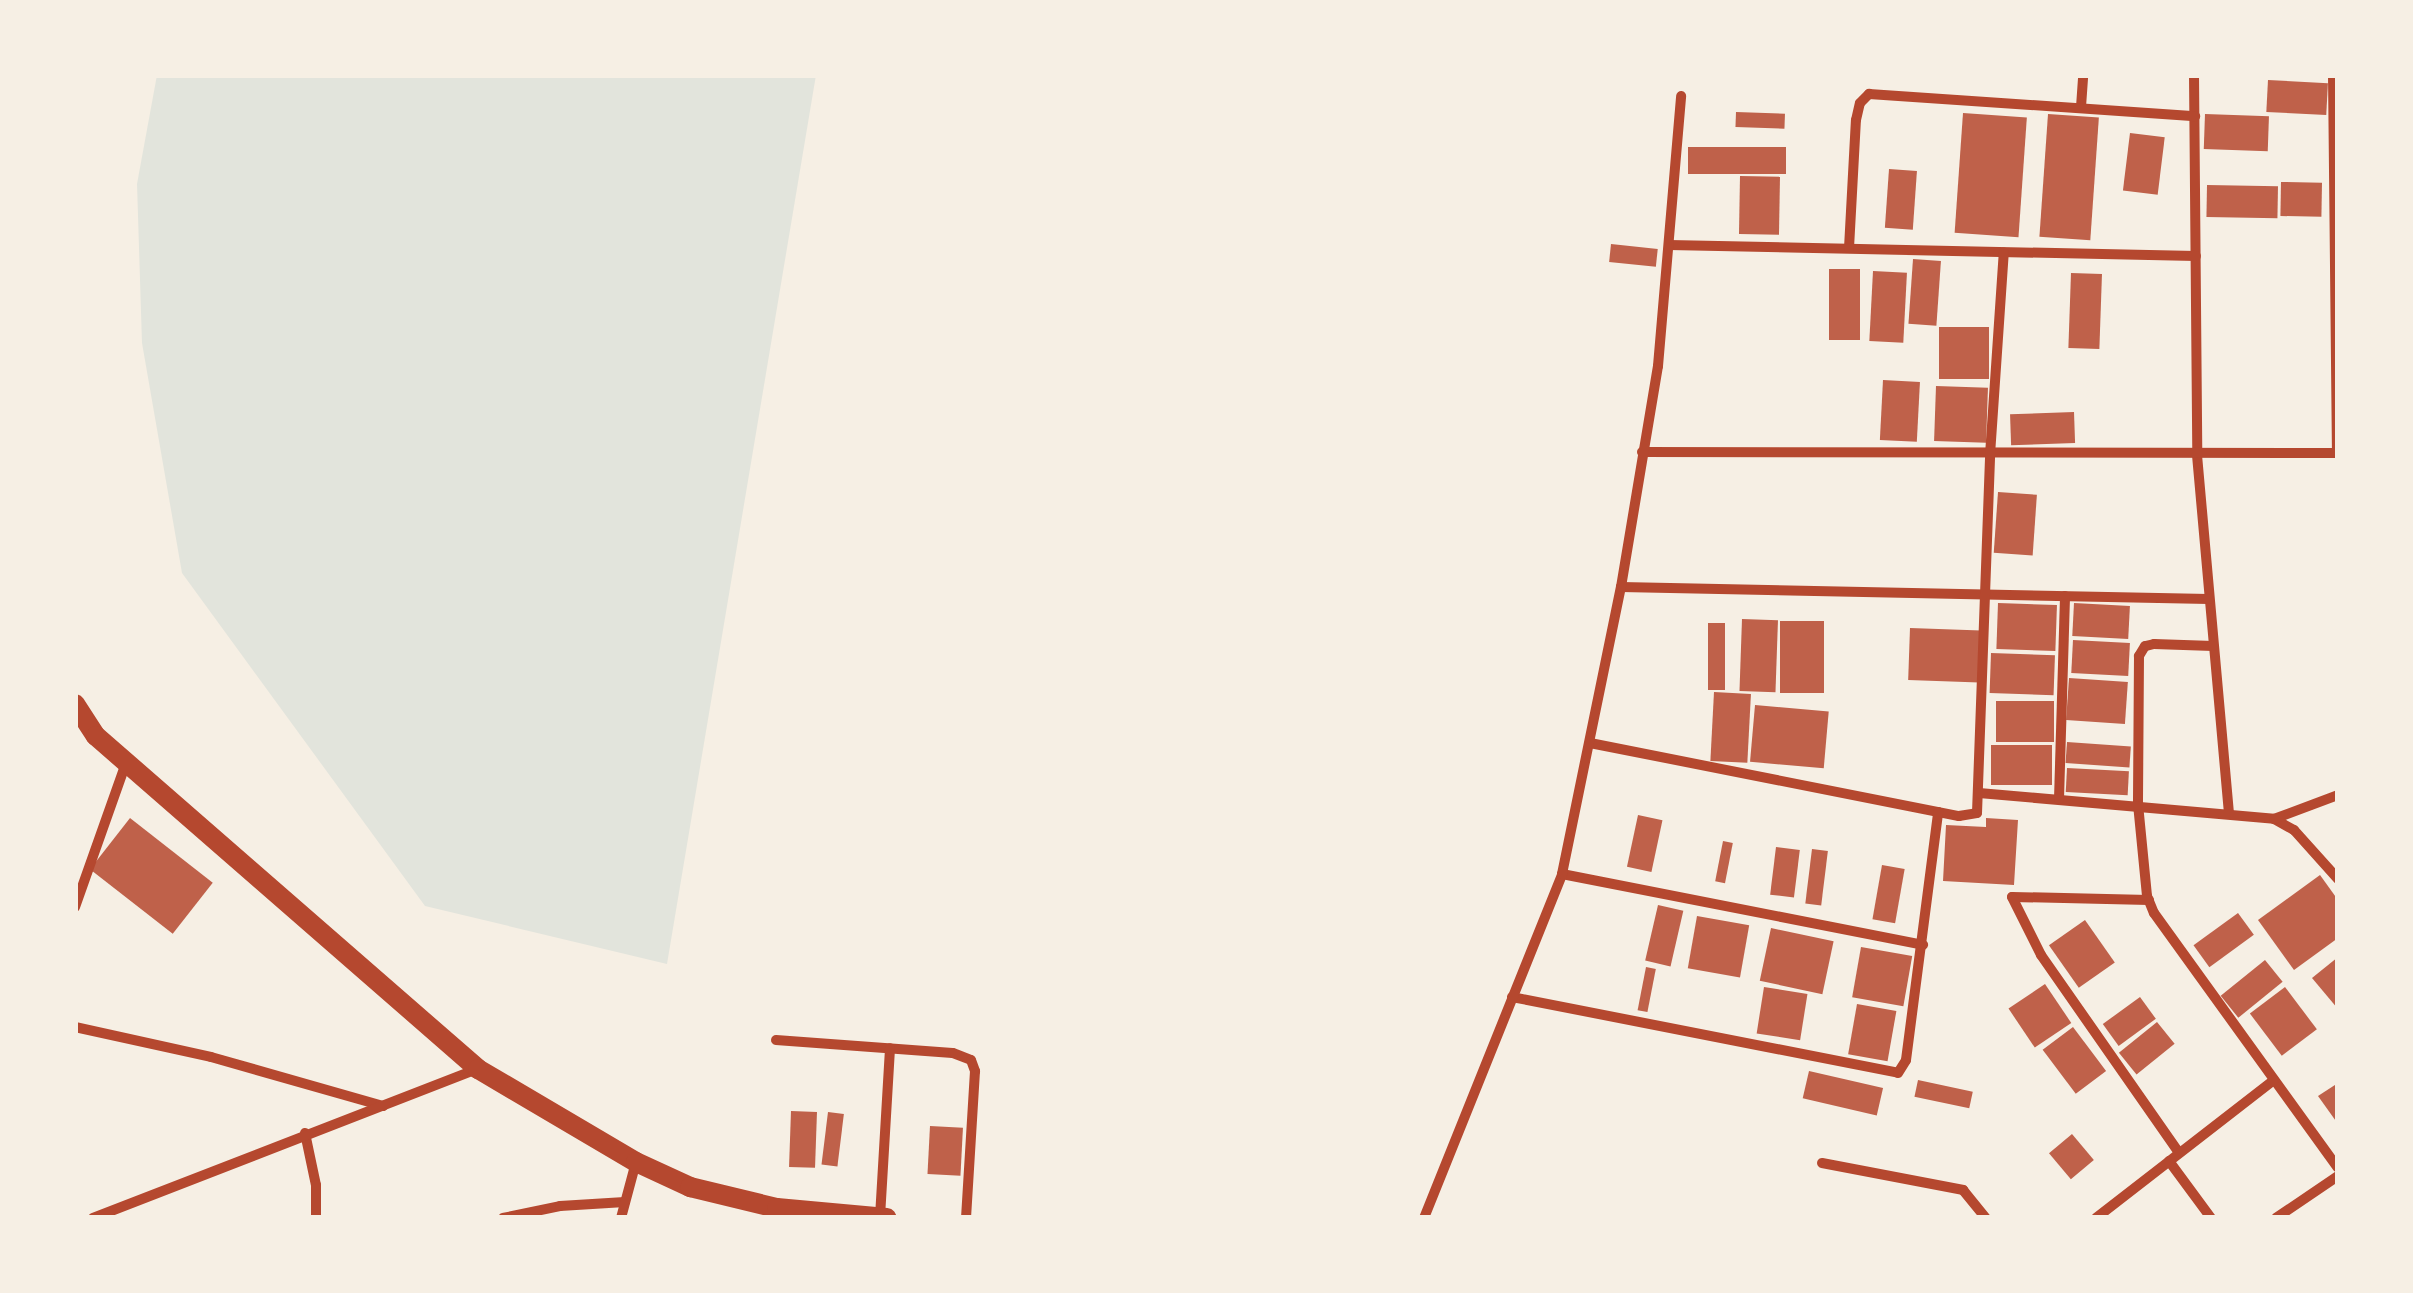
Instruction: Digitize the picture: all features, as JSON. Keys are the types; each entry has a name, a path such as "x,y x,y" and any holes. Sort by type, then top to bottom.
{"main road":[{"path":"75,704 96,736 478,1068 636,1162 690,1187 777,1208 887,1218"}],"street":[{"path":"2082,107 2083,75"},
{"path":"2194,75 2197,455 2229,813"},
{"path":"1642,452 2337,453 2333,75"},
{"path":"1849,248 1856,120 1860,103 1869,94 2194,116"},
{"path":"1424,1218 1562,874 1621,587 1658,366 1682,96"},
{"path":"1669,244 2196,256"},
{"path":"1590,743 1938,812 1970,817 1977,813 1990,455 2004,252"},
{"path":"1621,587 2209,600"},
{"path":"2059,799 2065,596"},
{"path":"2213,646 2154,644 2145,646 2139,656 2138,804 2149,900 2338,1172 2276,1218"},
{"path":"75,907 126,762"},
{"path":"1980,792 2274,819 2294,830 2338,879"},
{"path":"2274,819 2338,796"},
{"path":"1512,997 1898,1072 1906,1060 1924,945 1938,812"},
{"path":"1562,874 1924,945"},
{"path":"2149,900 2012,896 2041,955 2212,1218"},
{"path":"75,1028 211,1057 384,1106"},
{"path":"776,1040 952,1053 971,1060 975,1071 966,1218"},
{"path":"880,1217 890,1048"},
{"path":"94,1218 478,1068"},
{"path":"2096,1218 2274,1080"},
{"path":"305,1133 316,1186 316,1218"},
{"path":"621,1218 636,1162"},
{"path":"1822,1163 1963,1190 1986,1218"},
{"path":"503,1218 560,1206 625,1202"}],"shaded area":[{"path":"157,75 816,75 667,964 425,906 182,573 142,343 137,184"}],"building":[{"path":"2268,80 2328,83 2326,115 2266,112"},
{"path":"1736,112 1785,114 1784,129 1735,127"},
{"path":"1963,113 2027,117 2018,237 1955,233"},
{"path":"2048,114 2099,118 2090,240 2039,237"},
{"path":"2205,114 2269,116 2268,151 2204,149"},
{"path":"2130,133 2165,137 2158,195 2123,191"},
{"path":"1688,147 1786,147 1786,174 1688,174"},
{"path":"1889,169 1917,171 1913,230 1885,228"},
{"path":"1740,176 1780,177 1779,235 1739,234"},
{"path":"2281,182 2322,183 2321,217 2280,216"},
{"path":"2207,185 2278,186 2277,218 2206,217"},
{"path":"1611,244 1658,249 1656,267 1609,262"},
{"path":"1913,259 1941,261 1936,326 1908,324"},
{"path":"1829,269 1860,269 1860,340 1829,340"},
{"path":"1873,271 1907,273 1903,343 1869,341"},
{"path":"2071,273 2102,274 2099,349 2068,348"},
{"path":"1939,327 1989,327 1989,379 1939,379"},
{"path":"1883,380 1920,382 1917,442 1880,440"},
{"path":"1936,386 1988,388 1986,443 1934,441"},
{"path":"2074,412 2075,443 2011,445 2010,414"},
{"path":"1998,492 2037,495 2033,556 1994,553"},
{"path":"1998,603 2057,605 2055,651 1996,649"},
{"path":"2074,603 2130,606 2128,639 2072,636"},
{"path":"1742,619 1778,620 1775,692 1739,691"},
{"path":"1780,621 1824,621 1824,693 1780,693"},
{"path":"1708,623 1725,623 1725,690 1708,690"},
{"path":"1910,628 1981,630 1979,682 1908,680"},
{"path":"2073,640 2130,643 2128,676 2071,673"},
{"path":"1991,653 2055,655 2054,695 1990,693"},
{"path":"2069,678 2128,682 2125,724 2066,720"},
{"path":"1714,692 1751,694 1747,763 1710,761"},
{"path":"1996,701 2054,701 2054,742 1996,742"},
{"path":"1755,705 1829,711 1824,768 1750,762"},
{"path":"2067,742 2131,746 2129,767 2066,763"},
{"path":"1991,745 2052,745 2052,785 1991,785"},
{"path":"2067,768 2129,771 2128,795 2066,792"},
{"path":"1638,815 1662,820 1651,872 1627,867"},
{"path":"130,818 213,883 173,934 90,869"},
{"path":"1986,818 2018,820 2014,885 1943,881 1946,825 1986,827"},
{"path":"1723,841 1733,843 1725,883 1715,881"},
{"path":"1776,847 1800,850 1794,898 1770,895"},
{"path":"1812,849 1828,851 1821,906 1805,904"},
{"path":"1882,865 1905,869 1895,923 1872,919"},
{"path":"2320,875 2338,900 2338,938 2294,970 2258,920"},
{"path":"1658,905 1683,911 1671,966 1645,961"},
{"path":"2238,913 2254,935 2209,967 2194,945"},
{"path":"1697,916 1749,925 1740,977 1688,968"},
{"path":"2085,920 2115,963 2079,988 2049,945"},
{"path":"1771,928 1834,941 1822,994 1760,981"},
{"path":"1861,947 1912,956 1903,1006 1852,997"},
{"path":"2338,957 2338,1009 2312,978"},
{"path":"2265,960 2283,982 2238,1018 2221,996"},
{"path":"1646,967 1656,969 1647,1012 1638,1010"},
{"path":"2045,984 2071,1023 2035,1048 2009,1009"},
{"path":"1764,987 1807,994 1800,1040 1757,1033"},
{"path":"2285,987 2317,1029 2282,1056 2250,1013"},
{"path":"2140,997 2156,1019 2119,1046 2103,1024"},
{"path":"1857,1004 1896,1011 1888,1061 1848,1054"},
{"path":"2157,1022 2175,1044 2137,1075 2119,1053"},
{"path":"2073,1027 2106,1071 2076,1094 2043,1050"},
{"path":"1809,1071 1883,1088 1877,1115 1803,1098"},
{"path":"1918,1080 1973,1092 1969,1108 1914,1097"},
{"path":"2338,1083 2338,1124 2318,1096"},
{"path":"791,1111 817,1112 815,1168 789,1167"},
{"path":"828,1112 844,1114 837,1167 822,1165"},
{"path":"930,1126 963,1128 960,1176 927,1174"},
{"path":"2072,1134 2094,1160 2071,1179 2049,1153"}]}
